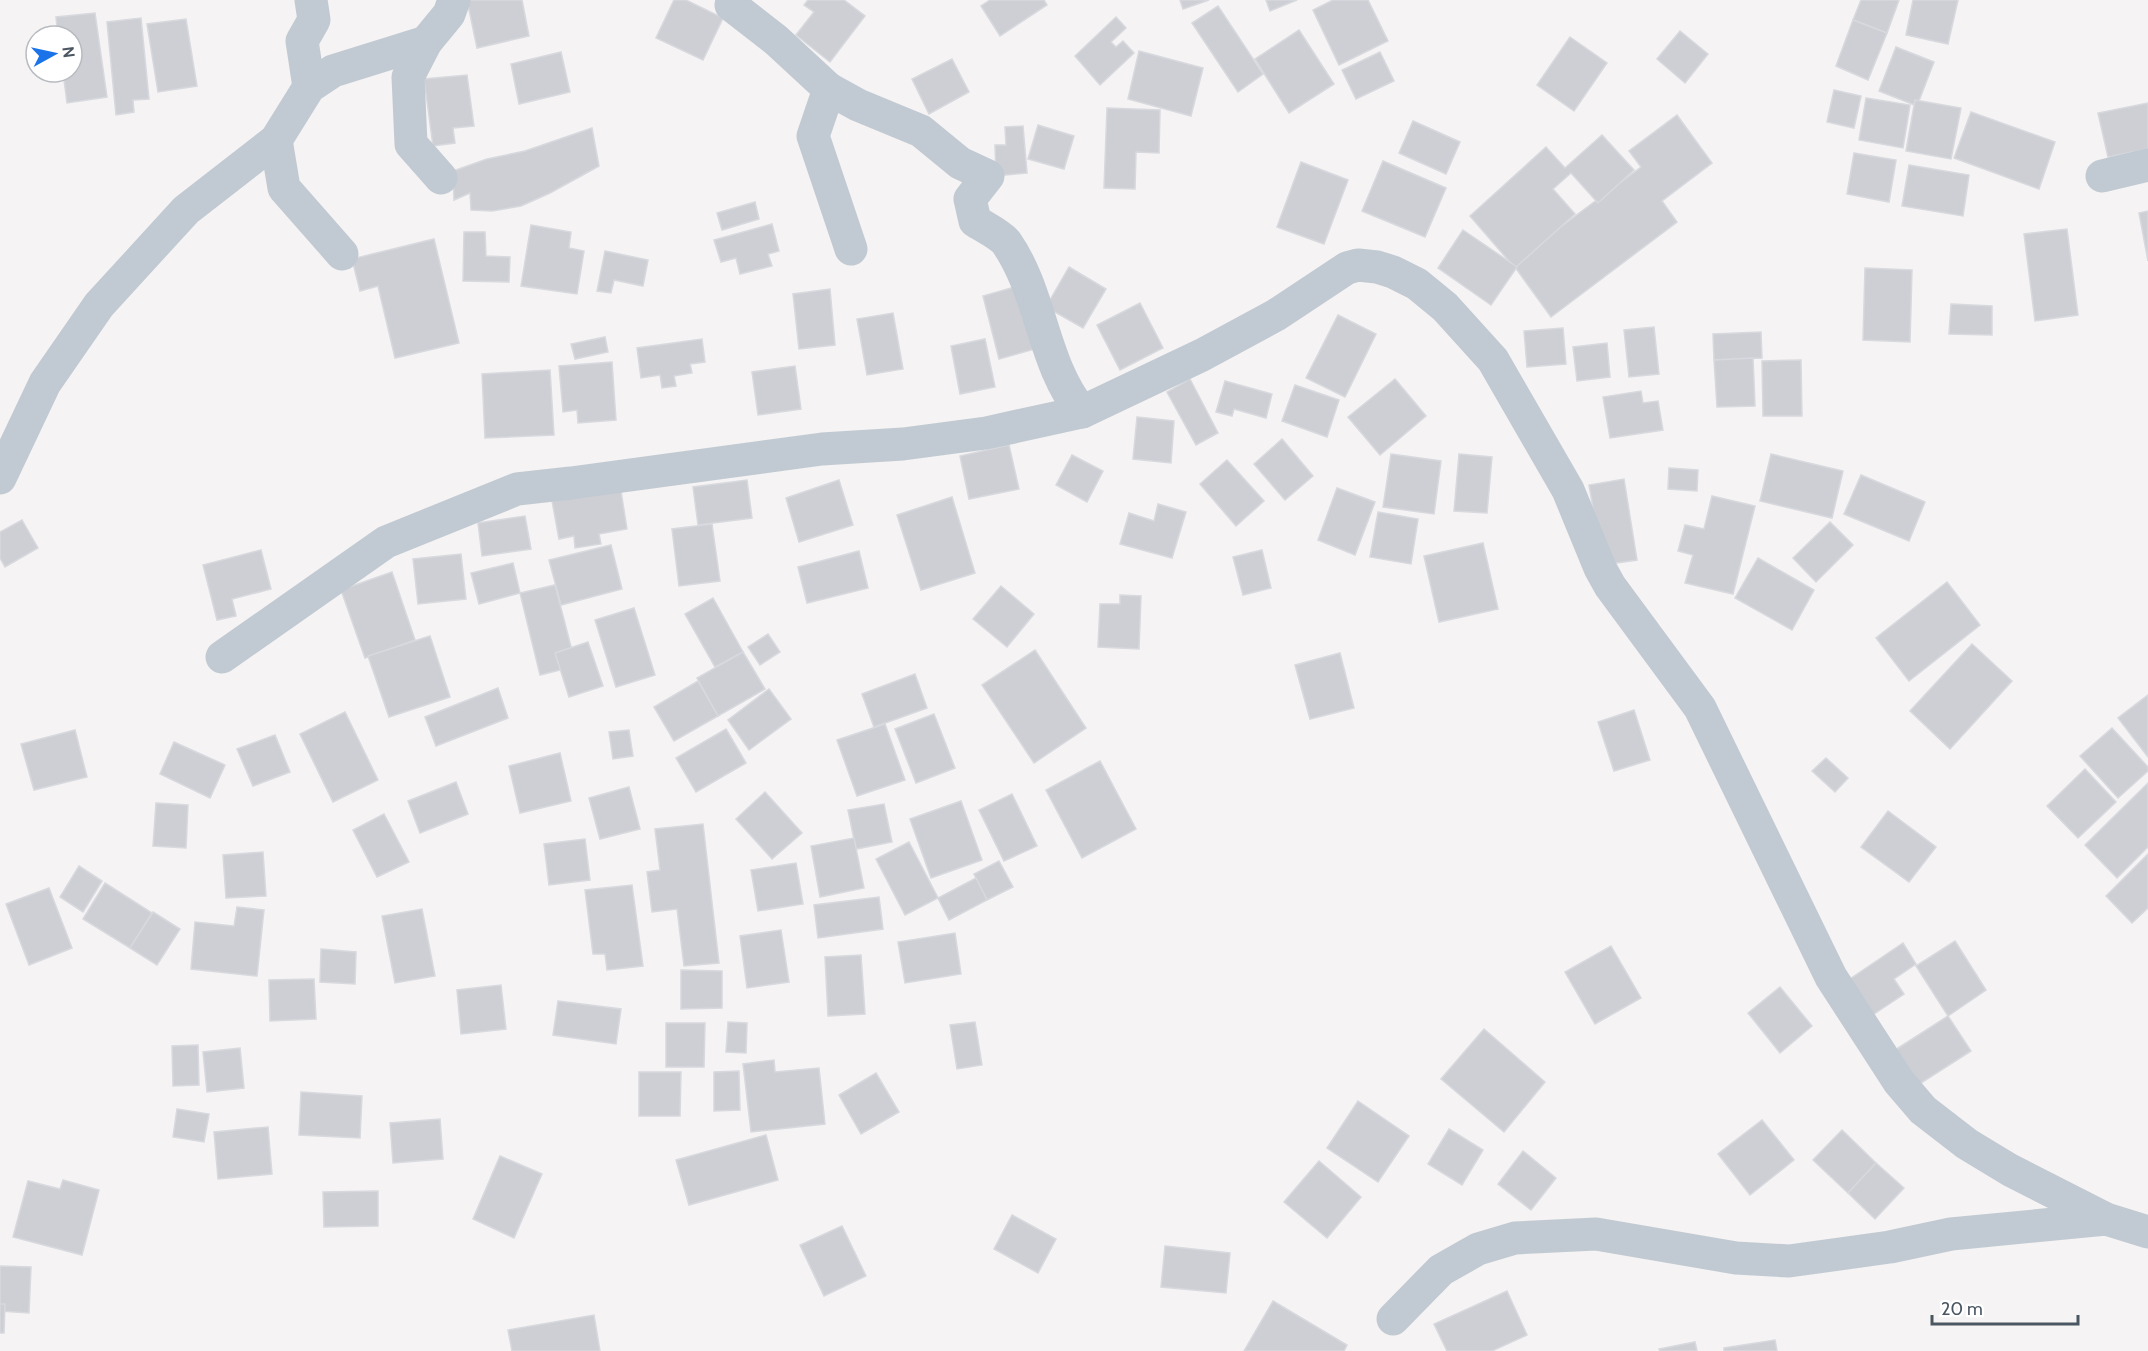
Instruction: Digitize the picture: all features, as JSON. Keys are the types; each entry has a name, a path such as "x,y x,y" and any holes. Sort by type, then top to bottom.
{"street":[{"path":"309,87 302,41 314,20 311,0"},
{"path":"441,178 411,144 408,77 426,42 449,14 454,0"},
{"path":"731,5 776,40 830,89 858,105 921,130 960,163 988,176 970,199 975,221 1005,240 1028,284 1053,358 1071,399 1082,412"},
{"path":"0,478 45,383 99,305 186,210 276,140 309,87 333,71 426,42"},
{"path":"830,89 813,136 851,249"},
{"path":"276,140 284,188 342,254"},
{"path":"2102,176 2148,165"},
{"path":"222,657 386,542 518,489 822,449 903,444 986,433 1082,412 1202,355 1276,315 1347,268 1358,265 1394,272 1428,292 1493,360 1568,490 1600,568 1610,586 1700,708 1831,977 1899,1082 1923,1110 1967,1144 2010,1170 2106,1219 2148,1232"},
{"path":"1393,1319 1440,1270 1478,1249 1515,1238 1596,1234 1736,1258 1789,1261 1890,1247 1951,1234 2106,1219"}],"building":[{"path":"467,0 522,0 529,36 477,48"},
{"path":"674,0 686,0 723,18 703,60 656,38"},
{"path":"808,0 844,0 865,16 830,62 796,35 814,12 804,5"},
{"path":"990,0 1044,0 1047,5 1000,36 981,6"},
{"path":"1180,0 1209,0 1183,9"},
{"path":"1266,0 1297,0 1270,11"},
{"path":"1333,0 1368,0 1388,41 1339,65 1313,10"},
{"path":"1861,0 1899,0 1887,33 1853,20"},
{"path":"1913,0 1958,0 1948,44 1906,35"},
{"path":"1218,6 1263,74 1238,92 1192,23"},
{"path":"95,13 107,97 67,103 65,84 84,84 84,24 57,24 56,17"},
{"path":"1116,17 1126,28 1111,42 1116,47 1123,41 1134,53 1100,85 1075,56"},
{"path":"141,18 149,99 133,100 134,112 116,115 107,22"},
{"path":"186,19 197,86 158,92 147,24"},
{"path":"1853,20 1887,33 1868,80 1836,66"},
{"path":"1299,30 1334,84 1289,113 1255,59"},
{"path":"1680,31 1708,54 1685,83 1657,59"},
{"path":"1570,37 1607,63 1574,111 1537,85"},
{"path":"1896,47 1934,62 1917,106 1879,91"},
{"path":"1139,51 1203,68 1191,116 1128,99"},
{"path":"561,52 570,92 519,104 511,64"},
{"path":"1380,52 1394,81 1356,99 1342,70"},
{"path":"952,59 969,92 929,114 912,79"},
{"path":"467,75 474,126 453,128 455,143 433,146 424,79"},
{"path":"1834,90 1861,96 1854,128 1827,122"},
{"path":"1866,98 1910,105 1903,148 1859,140"},
{"path":"1915,100 1961,108 1951,159 1906,151"},
{"path":"2148,103 2148,149 2108,157 2098,113"},
{"path":"1107,108 1160,110 1159,153 1136,152 1135,189 1104,188"},
{"path":"1971,112 2055,142 2039,189 1954,158"},
{"path":"1677,115 1712,163 1662,201 1677,222 1551,317 1512,263 1641,167 1629,151"},
{"path":"1413,121 1460,142 1446,174 1399,153"},
{"path":"1038,125 1074,136 1064,169 1028,159"},
{"path":"1023,126 1027,173 996,176 995,145 1006,145 1005,127"},
{"path":"592,128 599,166 550,193 521,206 492,211 471,210 470,193 454,200 453,171 487,159 525,151"},
{"path":"1602,135 1634,170 1598,203 1571,173 1553,189 1575,214 1515,268 1470,216 1546,147 1565,168"},
{"path":"1854,153 1896,160 1889,202 1847,194"},
{"path":"1383,161 1446,188 1425,237 1362,211"},
{"path":"1301,162 1348,180 1324,244 1277,227"},
{"path":"1909,165 1969,175 1963,216 1902,206"},
{"path":"755,202 759,219 722,230 717,213"},
{"path":"2148,211 2148,261 2139,213"},
{"path":"772,224 779,251 768,254 772,266 740,274 736,258 721,262 714,240"},
{"path":"531,225 571,232 569,248 584,251 577,294 521,286"},
{"path":"2067,229 2078,315 2035,321 2024,234"},
{"path":"1463,230 1517,267 1491,305 1438,268"},
{"path":"464,232 485,232 486,256 510,257 509,282 463,281"},
{"path":"434,239 459,343 395,358 378,286 360,291 352,259"},
{"path":"605,251 648,260 643,286 614,280 611,293 597,291"},
{"path":"1069,267 1106,289 1083,328 1046,307"},
{"path":"1865,268 1912,270 1910,342 1863,340"},
{"path":"1025,284 1042,347 999,359 983,296"},
{"path":"830,289 835,345 799,349 793,294"},
{"path":"1140,303 1163,348 1120,370 1097,325"},
{"path":"1951,304 1992,306 1992,335 1949,334"},
{"path":"893,313 903,369 867,375 857,319"},
{"path":"1338,315 1376,334 1345,397 1306,378"},
{"path":"1654,327 1659,374 1629,377 1624,330"},
{"path":"1563,328 1566,364 1527,367 1524,331"},
{"path":"1761,332 1762,358 1714,360 1713,334"},
{"path":"605,337 608,352 575,359 571,344"},
{"path":"702,339 705,362 690,364 692,373 674,376 676,386 662,388 660,375 641,378 637,348"},
{"path":"985,339 995,387 960,394 951,346"},
{"path":"1607,343 1610,377 1577,381 1573,347"},
{"path":"1753,358 1755,406 1717,407 1714,360"},
{"path":"1801,360 1802,416 1763,416 1762,361"},
{"path":"612,362 616,420 578,423 577,410 563,412 559,366"},
{"path":"795,366 801,409 758,415 752,372"},
{"path":"550,370 554,435 485,438 482,374"},
{"path":"1190,379 1218,433 1196,445 1167,392"},
{"path":"1395,379 1426,416 1380,455 1348,417"},
{"path":"1225,381 1272,394 1266,418 1234,409 1232,416 1216,412"},
{"path":"1295,385 1339,400 1327,437 1282,421"},
{"path":"1641,391 1643,403 1658,401 1663,430 1610,438 1603,397"},
{"path":"1137,417 1174,421 1171,463 1133,459"},
{"path":"1282,439 1313,476 1285,500 1254,464"},
{"path":"1009,445 1019,489 969,499 960,456"},
{"path":"1391,454 1441,461 1434,514 1383,507"},
{"path":"1459,454 1492,457 1487,513 1454,511"},
{"path":"1771,454 1843,471 1832,518 1760,501"},
{"path":"1072,455 1103,471 1087,502 1056,485"},
{"path":"1227,460 1264,501 1236,526 1200,484"},
{"path":"1669,468 1698,470 1697,491 1668,489"},
{"path":"1861,475 1925,502 1909,541 1844,514"},
{"path":"1624,479 1637,560 1603,565 1589,485"},
{"path":"747,480 752,518 698,525 693,487"},
{"path":"839,480 853,525 799,542 786,498"},
{"path":"1337,488 1375,502 1355,555 1318,540"},
{"path":"621,491 627,529 599,534 601,544 575,548 574,536 559,539 552,501"},
{"path":"1712,496 1755,506 1733,594 1685,583 1693,555 1678,551 1685,525 1704,529"},
{"path":"952,497 975,573 921,590 897,515"},
{"path":"1158,504 1186,512 1172,558 1120,544 1129,513 1154,521"},
{"path":"1378,512 1418,519 1411,564 1370,557"},
{"path":"525,516 531,549 482,556 478,523"},
{"path":"22,520 38,548 5,567 0,558 0,532"},
{"path":"1830,522 1853,545 1816,582 1793,558"},
{"path":"712,524 720,581 679,586 672,529"},
{"path":"1483,543 1498,609 1439,622 1424,556"},
{"path":"611,545 622,589 561,605 549,560"},
{"path":"261,550 271,589 232,599 236,616 217,620 203,565"},
{"path":"1262,550 1271,588 1243,595 1233,557"},
{"path":"859,551 868,588 807,603 798,567"},
{"path":"461,554 466,599 418,604 413,559"},
{"path":"1758,558 1814,590 1792,630 1735,598"},
{"path":"513,563 520,593 479,604 471,573"},
{"path":"392,572 415,640 365,658 341,590"},
{"path":"1947,582 1980,625 1909,681 1876,638"},
{"path":"555,585 576,666 540,675 520,593"},
{"path":"1001,586 1034,614 1007,647 973,619"},
{"path":"1120,595 1141,596 1139,649 1098,647 1100,604 1120,604"},
{"path":"713,598 743,652 715,667 685,614"},
{"path":"634,608 655,675 616,687 595,620"},
{"path":"768,634 780,652 760,665 748,647"},
{"path":"430,636 450,697 389,717 368,656"},
{"path":"588,642 603,686 569,697 555,653"},
{"path":"1972,644 2012,681 1950,749 1910,711"},
{"path":"1035,650 1086,728 1034,763 982,685"},
{"path":"743,652 765,689 718,716 697,678"},
{"path":"1340,653 1354,708 1310,719 1295,665"},
{"path":"915,674 927,708 874,727 862,694"},
{"path":"698,681 718,716 674,741 654,707"},
{"path":"498,688 508,718 436,746 425,717"},
{"path":"769,689 791,719 749,750 728,720"},
{"path":"2148,695 2148,757 2118,718"},
{"path":"1634,710 1650,760 1614,771 1598,722"},
{"path":"345,712 378,780 333,802 300,734"},
{"path":"934,714 955,768 916,783 895,729"},
{"path":"885,724 905,780 857,796 837,740"},
{"path":"2112,728 2148,767 2148,771 2118,798 2080,756"},
{"path":"726,729 746,763 696,792 676,758"},
{"path":"75,730 87,777 34,790 21,744"},
{"path":"629,730 633,756 613,759 609,732"},
{"path":"275,735 290,772 253,786 237,749"},
{"path":"174,742 225,765 210,798 160,774"},
{"path":"560,753 571,801 520,813 509,766"},
{"path":"1826,758 1848,778 1835,792 1812,771"},
{"path":"1100,761 1136,829 1082,858 1046,790"},
{"path":"2085,769 2116,802 2078,838 2047,806"},
{"path":"456,782 468,814 420,833 408,801"},
{"path":"2148,783 2148,847 2117,878 2085,845"},
{"path":"629,787 640,829 600,839 589,798"},
{"path":"765,792 802,833 772,859 736,819"},
{"path":"1012,794 1037,846 1004,861 979,810"},
{"path":"961,801 982,860 931,878 910,819"},
{"path":"156,803 188,805 186,848 153,846"},
{"path":"884,804 892,842 856,849 848,810"},
{"path":"1888,811 1936,847 1909,882 1861,847"},
{"path":"384,814 409,862 377,877 353,830"},
{"path":"703,824 719,963 684,966 677,909 652,912 647,872 660,870 655,829"},
{"path":"854,838 864,888 820,897 811,846"},
{"path":"585,839 590,880 549,885 544,844"},
{"path":"909,842 938,898 905,915 876,859"},
{"path":"263,852 266,896 226,898 223,855"},
{"path":"2148,854 2148,908 2132,923 2106,896"},
{"path":"999,861 1013,887 987,900 974,874"},
{"path":"796,863 803,904 758,911 751,870"},
{"path":"79,866 102,881 83,912 60,897"},
{"path":"976,878 987,900 949,920 938,898"},
{"path":"105,883 152,913 130,948 83,919"},
{"path":"632,885 643,966 607,970 605,954 593,954 585,890"},
{"path":"49,888 72,948 29,965 6,904"},
{"path":"879,897 883,929 818,938 814,905"},
{"path":"237,907 264,910 257,976 191,969 195,922 234,926"},
{"path":"422,909 435,976 395,983 382,916"},
{"path":"153,912 180,929 157,965 130,948"},
{"path":"781,930 789,982 747,988 740,936"},
{"path":"955,933 961,974 905,983 898,942"},
{"path":"1955,941 1986,990 1948,1016 1916,966"},
{"path":"1903,943 1916,964 1894,979 1904,994 1871,1016 1847,981"},
{"path":"1611,946 1641,998 1595,1024 1565,972"},
{"path":"321,949 356,952 355,984 320,982"},
{"path":"861,955 865,1014 828,1016 825,957"},
{"path":"681,970 722,971 722,1008 681,1009"},
{"path":"314,979 316,1019 270,1021 269,980"},
{"path":"501,985 506,1029 461,1034 457,990"},
{"path":"1780,987 1812,1026 1780,1053 1748,1013"},
{"path":"558,1001 621,1009 616,1044 553,1035"},
{"path":"1948,1016 1971,1051 1918,1085 1895,1050"},
{"path":"728,1022 747,1023 746,1053 726,1052"},
{"path":"975,1022 982,1065 957,1069 950,1025"},
{"path":"666,1023 705,1023 704,1067 666,1067"},
{"path":"1484,1029 1545,1082 1504,1132 1441,1079"},
{"path":"198,1045 199,1085 173,1086 172,1046"},
{"path":"240,1048 244,1088 207,1092 203,1052"},
{"path":"774,1060 775,1072 819,1068 825,1124 751,1132 743,1064"},
{"path":"739,1071 740,1110 714,1111 714,1072"},
{"path":"639,1072 681,1072 680,1116 639,1116"},
{"path":"876,1073 899,1112 861,1134 839,1095"},
{"path":"301,1092 362,1096 360,1138 299,1135"},
{"path":"1358,1101 1409,1136 1378,1182 1327,1148"},
{"path":"177,1109 209,1114 204,1142 173,1137"},
{"path":"440,1119 443,1159 393,1163 390,1123"},
{"path":"1762,1120 1794,1160 1750,1195 1718,1154"},
{"path":"268,1127 272,1174 218,1179 214,1132"},
{"path":"1449,1129 1483,1150 1462,1185 1428,1164"},
{"path":"1842,1130 1876,1163 1848,1193 1813,1160"},
{"path":"766,1135 778,1180 689,1205 676,1160"},
{"path":"1523,1151 1556,1178 1531,1210 1498,1184"},
{"path":"500,1156 542,1174 514,1238 473,1219"},
{"path":"1319,1161 1361,1197 1327,1238 1284,1202"},
{"path":"1876,1163 1904,1188 1875,1219 1848,1193"},
{"path":"63,1180 99,1190 82,1255 13,1237 28,1181 60,1189"},
{"path":"378,1191 378,1226 324,1227 323,1192"},
{"path":"1012,1215 1056,1239 1038,1273 994,1249"},
{"path":"842,1226 866,1276 824,1296 800,1245"},
{"path":"1165,1246 1230,1253 1226,1293 1161,1287"},
{"path":"0,1266 31,1267 29,1313 0,1311"},
{"path":"1507,1291 1527,1335 1492,1351 1447,1351 1434,1324"},
{"path":"1273,1301 1347,1345 1344,1351 1244,1351"},
{"path":"0,1304 5,1304 4,1333 0,1333"},
{"path":"594,1315 600,1351 512,1351 508,1330"},
{"path":"1775,1340 1777,1351 1724,1351 1724,1348"},
{"path":"1695,1342 1697,1351 1660,1351 1659,1349"}]}
